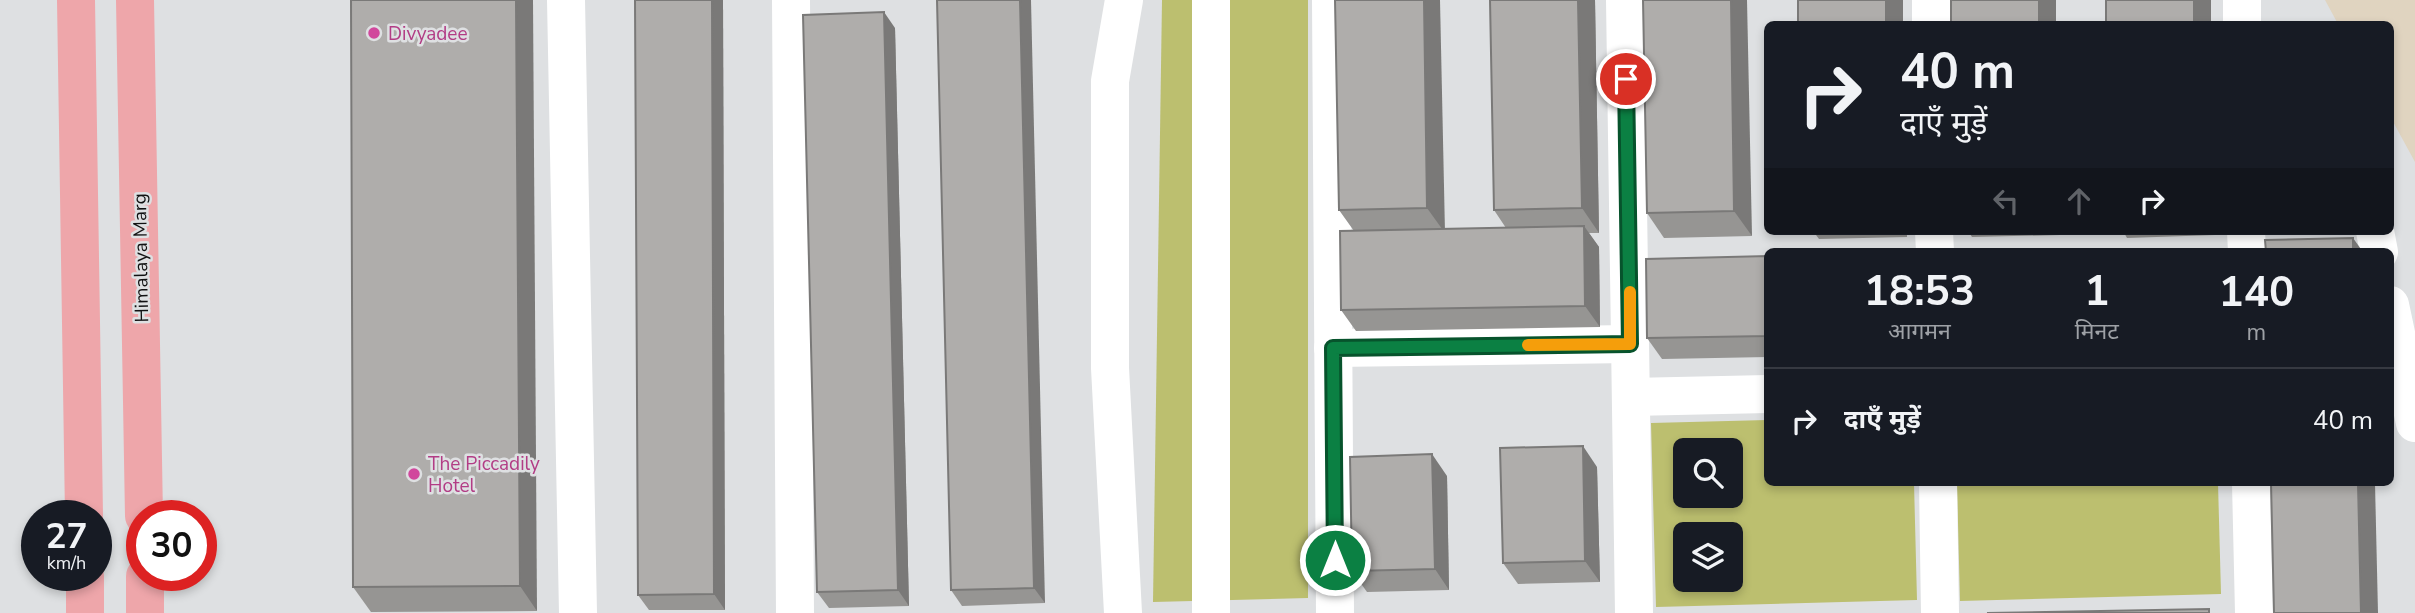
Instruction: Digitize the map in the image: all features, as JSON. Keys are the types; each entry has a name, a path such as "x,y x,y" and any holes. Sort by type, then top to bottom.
{"main road":[{"path":"75,0 84,500"},
{"name":"Himalaya Marg","path":"135,0 144,500"},
{"path":"85,591 85,613"},
{"path":"145,591 145,613"}],"street":[{"path":"566,0 578,613"},
{"path":"791,0 795,613"},
{"path":"1124,0 1110,81 1110,368 1124,613"},
{"path":"1211,0 1211,613"},
{"path":"1331,0 1335,613"},
{"path":"1625,0 1634,613"},
{"path":"1931,0 1931,21"},
{"path":"2242,0 2242,21"},
{"path":"2394,324 2415,424"},
{"path":"1333,348 1630,344"},
{"path":"1631,397 1764,394"},
{"path":"1938,486 1940,613"},
{"path":"2251,486 2254,613"}],"shaded area":[{"path":"2325,0 2415,0 2415,162 2394,124 2394,21 2336,21"}],"green space":[{"path":"1162,0 1308,0 1308,598 1153,602"},
{"path":"1764,420 1764,486 1914,486 1917,600 1656,607 1651,423"},
{"path":"1957,486 2218,486 2221,594 1960,601"}],"building":[{"path":"351,0 516,0 520,586 353,587"},
{"path":"635,0 712,0 714,594 638,595"},
{"path":"937,0 1020,0 1034,588 951,590"},
{"path":"1335,0 1424,0 1427,208 1339,210"},
{"path":"1490,0 1578,0 1582,208 1494,210"},
{"path":"1643,0 1731,0 1734,211 1647,213"},
{"path":"1798,0 1886,0 1886,21 1798,21"},
{"path":"1951,0 2039,0 2039,21 1951,21"},
{"path":"2106,0 2194,0 2194,21 2106,21"},
{"path":"884,12 898,590 817,592 803,15"},
{"path":"1584,226 1585,306 1341,310 1340,231"},
{"path":"2353,238 2353,248 2266,248 2265,240"},
{"path":"1764,256 1764,336 1647,338 1646,259"},
{"path":"1583,446 1585,561 1503,563 1500,448"},
{"path":"1432,454 1435,569 1352,571 1350,457"},
{"path":"2271,486 2358,486 2361,613 2274,613"},
{"path":"2209,609 2209,613 1987,613"}],"slow traffic":[{"path":"1528,345 1630,344 1630,292"}],"place":[{"name":"Divyadee","path":"374,33"},
{"name":"The Piccadily Hotel","path":"414,474"}],"route":[{"path":"1335,560 1333,348 1630,344 1626,79"}]}
